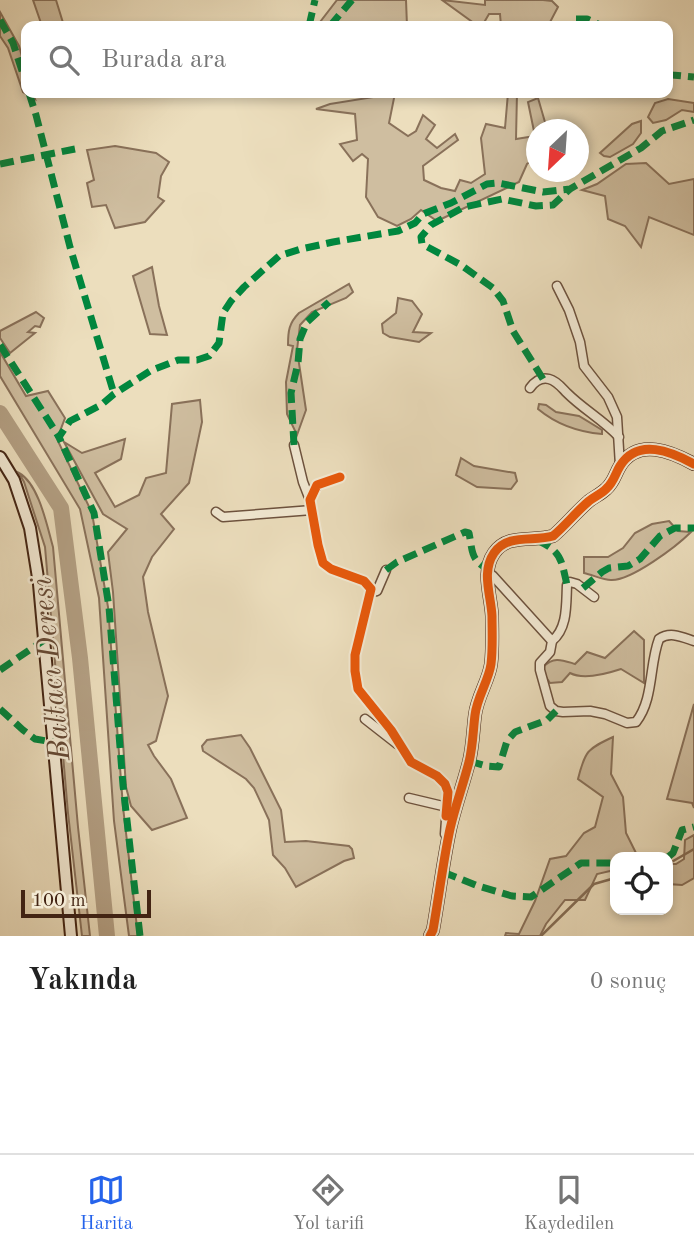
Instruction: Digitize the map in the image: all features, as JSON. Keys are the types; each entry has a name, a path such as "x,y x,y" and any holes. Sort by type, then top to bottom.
{"street":[{"path":"557,286 580,342 584,366 608,397 617,417 620,467"},
{"path":"530,388 540,379 556,382 581,407 606,423 619,437"},
{"path":"294,446 311,505 323,563 331,569 364,581 371,589 355,655 358,689 391,730 411,762 437,776 445,784 447,807 443,872"},
{"path":"430,936 451,828 469,761 475,714 491,667 492,613 487,582 490,560 498,549 515,540 553,536 615,480 625,460 638,451 657,449 675,454 694,464"},
{"path":"0,457 15,480 30,528 39,584 71,936"},
{"path":"311,505 317,485 340,477"},
{"path":"216,512 223,517 311,505"},
{"path":"371,592 377,592 386,570"},
{"path":"489,573 552,641"},
{"path":"594,597 577,584 567,585 563,628 560,635 552,641 550,652 540,663 550,706 556,711 590,711 626,723 636,722 642,715 648,695 659,639 664,635 678,635 694,641"},
{"path":"365,719 402,748"},
{"path":"409,798 447,807"}],"shaded area":[{"path":"33,0 56,0 62,21 40,21"},
{"path":"337,0 406,0 407,21 321,21"},
{"path":"442,0 485,5 485,0 543,0 552,1 558,7 551,21 501,21 500,14 489,14 485,21 471,21"},
{"path":"0,12 21,53 21,86 8,48 0,36"},
{"path":"368,98 394,98 389,123 408,136 416,131 423,115 435,125 426,139 437,148 455,134 458,140 423,166 424,180 455,191 460,180 471,183 485,174 481,138 486,124 505,128 508,98 517,98 516,139 526,137 526,166 519,182 437,221 421,210 397,226 378,217 366,197 368,159 362,154 353,161 340,144 357,140 355,114 316,109"},
{"path":"538,98 544,119 532,119 528,102"},
{"path":"668,99 694,103 694,112 682,110 666,120 653,123 648,117 655,103"},
{"path":"641,121 641,133 633,144 610,157 600,153 632,124"},
{"path":"115,146 156,153 169,162 161,176 158,197 164,201 145,222 115,228 106,205 92,207 87,183 94,180 87,150"},
{"path":"646,163 669,184 694,179 694,235 649,217 641,247 625,226 608,219 605,196 582,190 597,184 626,164"},
{"path":"152,267 167,335 150,334 133,276"},
{"path":"349,284 353,292 346,298 312,312 300,325 297,350 306,410 297,435 287,414 286,382 293,346 288,345 290,328 299,313"},
{"path":"398,298 412,301 422,314 413,332 431,333 419,342 390,337 383,333 382,324 396,313"},
{"path":"36,312 44,318 40,327 35,326 28,332 35,333 10,353 0,338 0,331"},
{"path":"0,352 26,396 48,391 65,418 57,439 92,513 108,607 123,807 138,936 129,936 114,821 99,598 80,509 0,376"},
{"path":"200,400 202,422 189,483 161,514 174,529 152,557 143,577 148,612 168,696 156,741 148,745 171,779 187,818 152,830 131,806 126,787 108,552 127,529 103,514 64,442 82,453 125,439 121,459 95,473 115,507 139,495 146,478 166,473 172,404"},
{"path":"539,404 556,412 579,416 602,430 602,434 560,423 538,409"},
{"path":"461,458 474,466 515,473 517,481 511,489 477,487 456,475"},
{"path":"19,473 26,478 37,496 53,547 90,936 82,936 68,813 45,547"},
{"path":"669,521 678,531 691,532 665,554 641,569 620,579 611,580 584,573 584,557 608,557 623,548 635,533 652,524"},
{"path":"634,631 644,640 644,683 621,669 588,676 570,673 562,682 550,683 544,674 543,667 555,660 575,664 587,652 605,658"},
{"path":"694,704 694,808 692,803 667,799"},
{"path":"241,735 281,810 285,842 306,841 349,846 354,858 296,887 285,868 273,855 269,820 254,788 246,779 203,751 202,746 207,740"},
{"path":"613,737 611,774 623,797 626,833 636,852 610,852 610,871 597,874 585,900 565,900 540,936 505,936 506,933 519,934 535,901 550,859 566,856 584,833 595,827 603,797 578,779 588,752"},
{"path":"694,835 694,878 682,885 673,884 673,864 684,859 685,840"}],"waterway":[{"name":"Baltacı Deresi","path":"0,413 61,508 80,658 107,936"},
{"path":"673,861 694,849"},
{"path":"541,936 594,884 610,879"}],"marked path":[{"path":"310,21 315,0"},
{"path":"334,21 352,0"},
{"path":"576,19 591,21"},
{"path":"0,20 13,43 21,68"},
{"path":"673,75 694,77"},
{"path":"31,98 70,247 114,394"},
{"path":"140,936 123,785 109,607 94,513 59,437 70,421 101,405 150,371 178,360 197,360 209,356 219,343 223,313 231,301 279,256 333,242 398,231 415,223 423,214 487,184 498,183 543,192 570,189 641,148 662,131 694,120"},
{"path":"0,164 75,149"},
{"path":"543,379 513,331 503,301 493,288 461,265 422,244 421,237 431,225 464,207 502,199 536,206 553,205 570,189"},
{"path":"294,445 291,393 300,339 307,322 329,302"},
{"path":"0,345 59,437"},
{"path":"583,588 609,568 628,566 640,559 660,536 675,528 694,528"},
{"path":"386,570 397,562 465,532 469,533 475,559 489,570"},
{"path":"537,540 551,548 559,557 567,585"},
{"path":"0,670 44,640"},
{"path":"0,709 35,739 53,742"},
{"path":"469,761 499,767 507,741 515,732 547,720 556,711"},
{"path":"673,853 682,830 694,827"},
{"path":"443,872 512,896 531,897 581,863 610,863"}],"cycle path":[{"path":"430,936 450,829 470,756 476,708 491,664 492,616 487,576 490,560 506,543 553,536 584,505 609,486 627,457 636,452 646,449 666,452 694,464"},
{"path":"340,477 317,485 310,500 323,563 331,569 364,581 371,589 355,655 358,689 391,730 411,762 437,776 445,784 448,792 446,816"}]}
